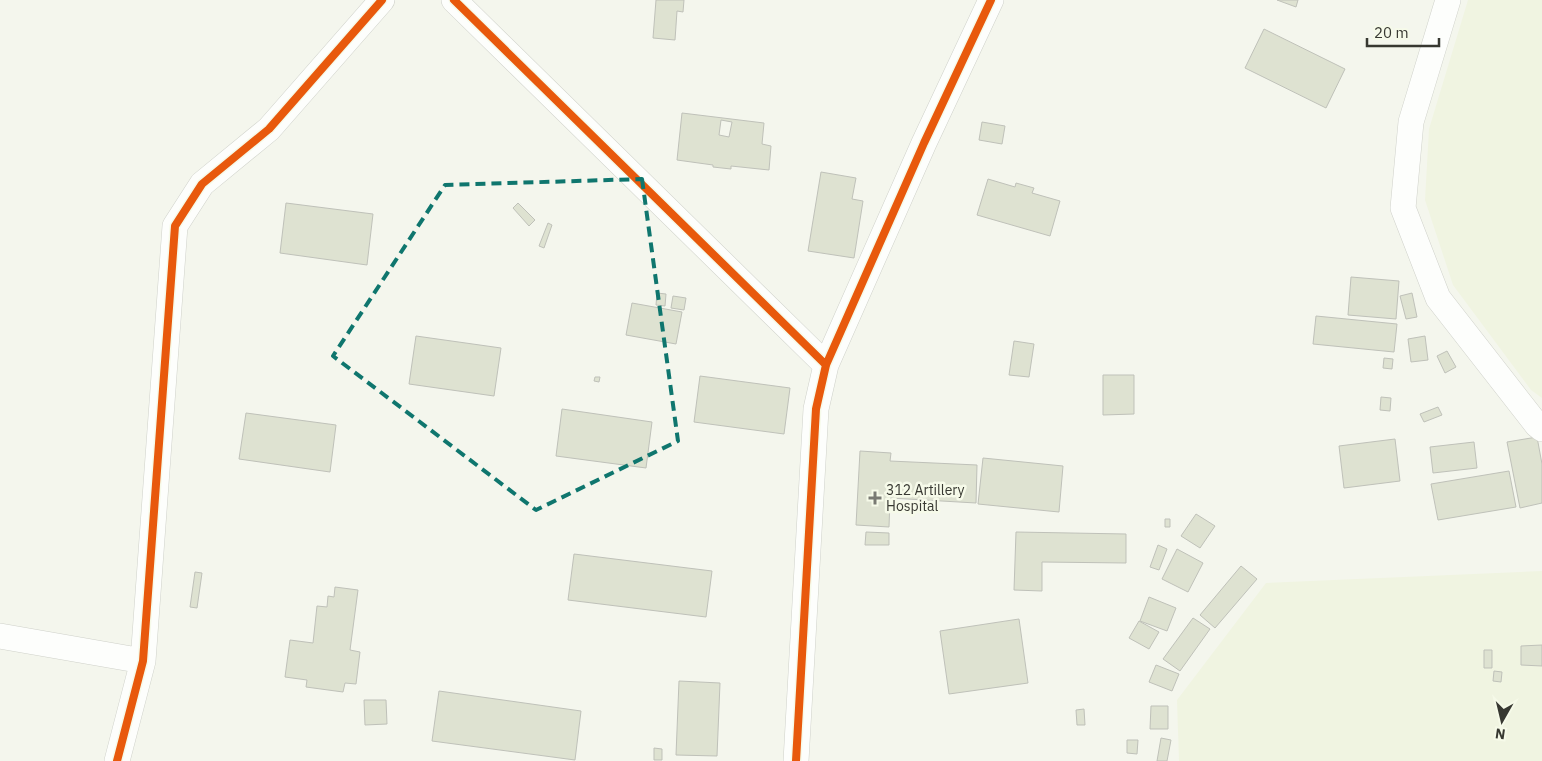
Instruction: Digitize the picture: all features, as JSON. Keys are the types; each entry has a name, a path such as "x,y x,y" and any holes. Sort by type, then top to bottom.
{"street":[{"path":"117,761 143,661 176,226 202,184 269,129 382,0"},
{"path":"454,0 826,365"},
{"path":"796,761 816,410 826,365 924,143 991,0"},
{"path":"1448,0 1411,122 1403,208 1438,298 1537,425 1542,428"},
{"path":"0,636 143,661"}],"highlighted area":[{"path":"642,179 678,441 536,510 333,356 445,185"}],"shaded area":[{"path":"1468,0 1542,0 1542,398 1531,390 1453,285 1425,200 1429,129"},
{"path":"1542,571 1542,761 1179,761 1177,700 1266,583"}],"building":[{"path":"656,0 684,0 683,12 677,11 675,40 653,38"},
{"path":"1277,0 1298,0 1296,7"},
{"path":"1264,29 1345,69 1326,108 1245,68"},
{"path":"682,113 764,123 762,144 771,146 769,170 731,166 731,169 677,160","holes":["721,120 732,122 729,137 719,135"]},
{"path":"982,122 1005,126 1002,144 979,140"},
{"path":"821,172 856,178 852,199 863,201 854,258 808,251"},
{"path":"988,179 1015,187 1016,183 1034,188 1032,193 1060,201 1050,236 977,215"},
{"path":"286,203 373,214 367,265 280,253"},
{"path":"518,203 535,220 529,226 513,208"},
{"path":"548,223 552,225 544,248 539,246"},
{"path":"1351,277 1399,281 1396,319 1348,315"},
{"path":"657,293 666,294 665,306 656,305"},
{"path":"1412,293 1417,317 1406,319 1400,296"},
{"path":"673,296 686,298 684,310 671,308"},
{"path":"632,303 682,312 676,344 626,335"},
{"path":"1316,316 1397,324 1394,352 1313,344"},
{"path":"416,336 501,348 494,396 409,384"},
{"path":"1425,336 1428,360 1411,362 1408,339"},
{"path":"1014,341 1034,344 1029,377 1009,375"},
{"path":"1447,351 1456,367 1445,373 1437,356"},
{"path":"1384,358 1393,359 1392,369 1383,368"},
{"path":"1103,375 1134,375 1134,414 1103,415"},
{"path":"700,376 790,388 784,434 694,422"},
{"path":"595,377 600,377 599,382 594,381"},
{"path":"1381,397 1391,398 1390,411 1380,410"},
{"path":"1438,407 1442,415 1424,422 1420,414"},
{"path":"562,409 652,422 646,468 556,456"},
{"path":"246,413 336,425 330,472 239,459"},
{"path":"1537,437 1542,464 1542,503 1520,508 1507,442"},
{"path":"1395,439 1400,481 1344,488 1339,446"},
{"path":"1474,442 1477,468 1433,473 1430,447"},
{"path":"860,451 891,453 890,461 977,465 976,503 890,498 889,527 856,525"},
{"path":"983,458 1063,466 1059,512 978,504"},
{"path":"1509,471 1516,507 1438,520 1431,484"},
{"path":"1196,514 1215,526 1200,548 1181,536"},
{"path":"1165,519 1170,519 1170,527 1165,527"},
{"path":"866,532 889,533 889,545 865,545"},
{"path":"1016,532 1126,534 1126,563 1042,562 1042,591 1014,590"},
{"path":"1158,545 1167,549 1159,570 1150,567"},
{"path":"1177,549 1203,563 1188,592 1162,579"},
{"path":"574,554 712,571 706,617 568,600"},
{"path":"1241,566 1257,579 1215,628 1200,615"},
{"path":"195,572 202,573 197,608 190,607"},
{"path":"335,587 358,590 350,650 360,652 356,684 345,683 343,692 306,687 307,680 285,677 290,640 313,643 317,606 327,607 328,596 334,597"},
{"path":"1149,597 1176,608 1167,631 1140,621"},
{"path":"1193,618 1210,629 1180,671 1163,659"},
{"path":"1019,619 1028,683 949,694 940,631"},
{"path":"1139,621 1159,632 1149,649 1129,638"},
{"path":"1542,645 1542,666 1521,665 1521,646"},
{"path":"1484,650 1492,650 1492,668 1484,668"},
{"path":"1156,665 1179,674 1172,691 1149,682"},
{"path":"1494,671 1502,672 1501,682 1493,681"},
{"path":"679,681 720,683 717,756 676,755"},
{"path":"439,691 581,711 575,760 432,741"},
{"path":"364,700 386,700 387,724 365,725"},
{"path":"1151,706 1168,706 1168,729 1150,729"},
{"path":"1084,709 1085,725 1077,725 1076,710"},
{"path":"1161,738 1171,740 1167,761 1157,761"},
{"path":"1127,740 1138,740 1137,754 1127,753"},
{"path":"654,748 662,749 662,760 654,760"}],"cycle path":[{"path":"117,761 143,661 175,226 202,184 269,129 382,0"},
{"path":"454,0 826,365"},
{"path":"796,761 816,409 826,365 924,143 991,0"}],"place":[{"name":"312 Artillery Hospital","path":"875,498"}]}
